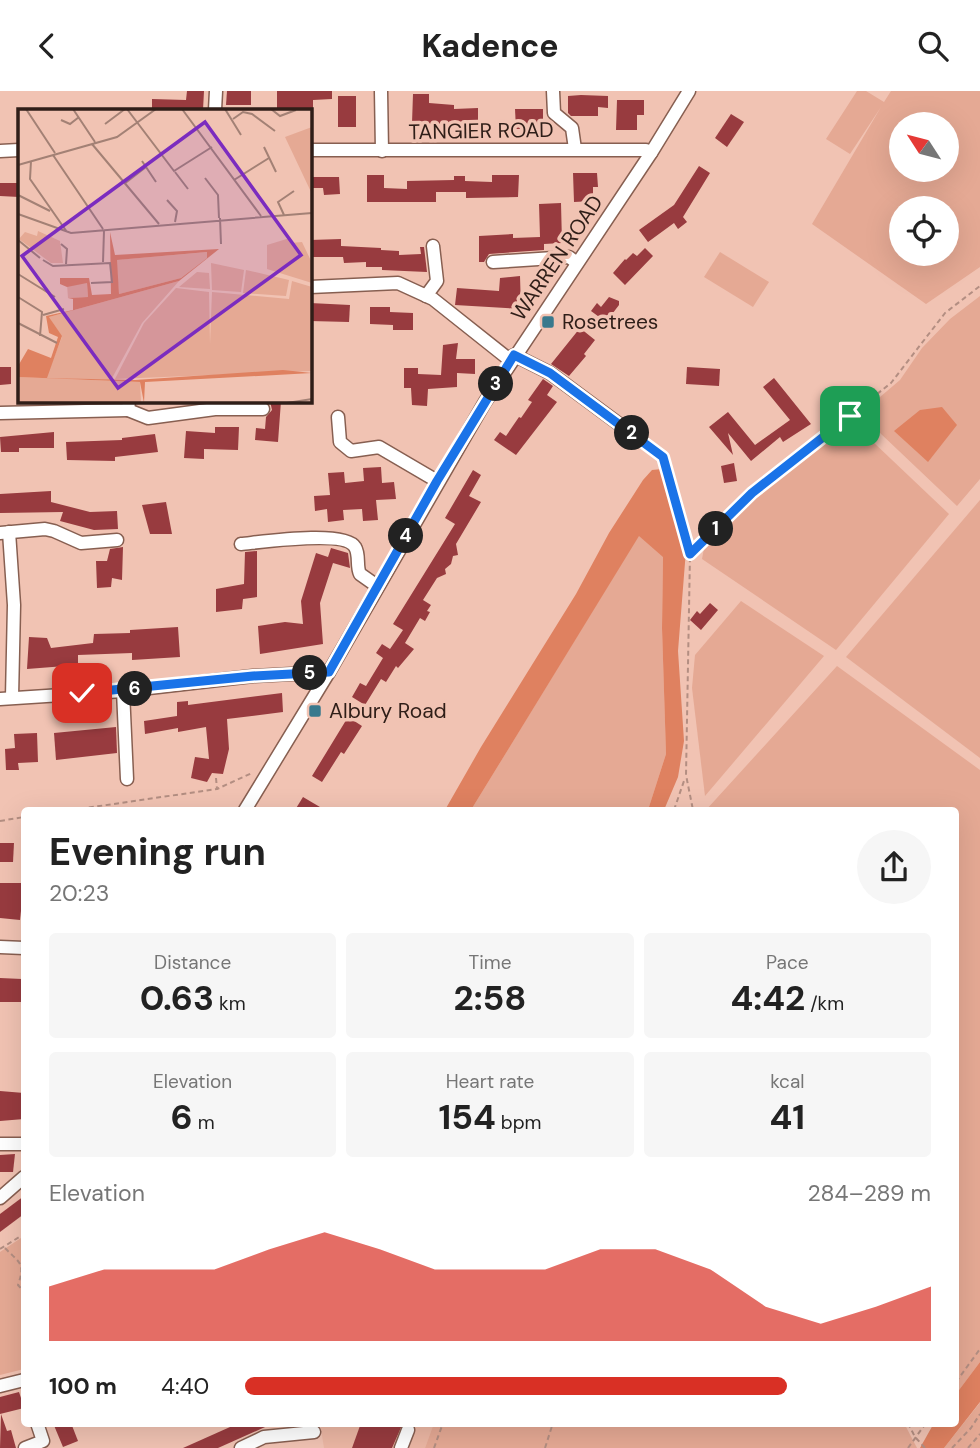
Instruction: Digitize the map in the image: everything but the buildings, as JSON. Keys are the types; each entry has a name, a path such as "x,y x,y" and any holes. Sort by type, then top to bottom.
{"street":[{"path":"215,109 216,91"},
{"path":"381,91 382,151"},
{"path":"553,91 554,113 572,128 575,149"},
{"name":"WARREN ROAD","path":"247,807 329,672 437,481 512,358 651,153 689,91"},
{"name":"TANGIER ROAD","path":"312,150 575,149 646,150 651,153"},
{"path":"0,151 18,150"},
{"path":"426,296 437,281 433,246"},
{"path":"493,262 569,257 577,263"},
{"path":"312,287 398,283 426,296 512,358 550,373 642,441"},
{"path":"0,413 129,406 148,418 215,409 263,409"},
{"path":"338,417 340,442 351,451 379,447 437,481"},
{"path":"117,541 81,543 45,529 4,532 14,605 6,698 123,691 253,676 329,672"},
{"path":"241,544 331,537 356,548 360,574 377,586"},
{"path":"123,691 127,779"},
{"path":"0,947 21,948"},
{"path":"0,1143 21,1144"},
{"path":"0,1198 21,1180"},
{"path":"0,1386 21,1381"},
{"path":"25,1448 43,1441 38,1427"},
{"path":"401,1448 408,1430"},
{"path":"242,1448 264,1437 314,1432"}],"path":[{"path":"690,554 752,493 891,383 945,313 980,286"},
{"path":"642,441 663,457 690,554 686,775 692,807"},
{"path":"93,807 216,789 272,765"},
{"path":"675,807 686,775"},
{"path":"216,778 216,789"},
{"path":"0,821 21,818"},
{"path":"0,1249 21,1236"},
{"path":"5,1248 21,1264"},
{"path":"959,1378 980,1349"},
{"path":"952,1448 980,1414"},
{"path":"434,1448 442,1427"},
{"path":"545,1448 552,1427"},
{"path":"910,1427 925,1448"},
{"path":"908,1448 923,1427"},
{"path":"968,1448 980,1434"}],"shaded area":[{"path":"857,91 866,91 884,102 891,91 980,91 980,267 926,304 812,224 881,107 850,154 826,139"},
{"path":"720,252 769,282 753,307 704,277"},
{"path":"980,296 980,479 957,506 860,414 900,380 922,348 950,319"},
{"path":"942,407 957,425 928,462 894,431 920,410"},
{"path":"852,422 949,514 836,650 702,559 705,543 767,488"},
{"path":"662,469 685,536 686,550 678,651 684,741 678,777 665,807 649,807 666,754 663,557 639,536 473,807 447,807 576,594 609,533 652,470"},
{"path":"980,500 980,758 846,657"},
{"path":"639,535 663,556 666,754 649,807 473,807"},
{"path":"741,601 824,656 705,796 692,688 695,655"},
{"path":"837,666 980,770 980,1362 959,1390 959,807 709,807"},
{"path":"21,1238 21,1370 0,1375 0,1252"},
{"path":"980,1362 980,1402 944,1448 920,1448 932,1427 959,1427 959,1390"},
{"path":"980,1402 980,1448 944,1448 979,1404"},
{"path":"321,1427 433,1427 425,1448 324,1448"},
{"path":"433,1427 906,1427 917,1448 425,1448"}],"place":[{"name":"Rosetrees","path":"548,322"},
{"name":"Albury Road","path":"315,711"}],"route":[{"path":"82,693 253,676 329,672 437,481 514,355 550,373 663,457 690,554 752,493 850,416"}]}
